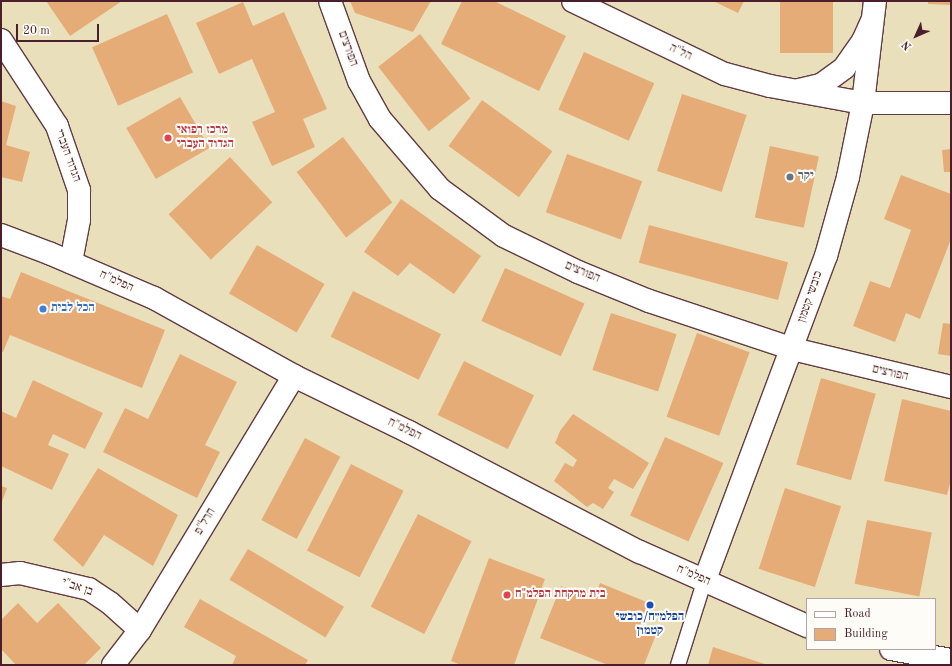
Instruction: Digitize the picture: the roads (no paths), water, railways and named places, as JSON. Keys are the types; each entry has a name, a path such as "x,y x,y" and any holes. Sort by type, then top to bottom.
{"street":[{"name":"הפורצים","path":"330,1 359,81 380,119 440,189 476,218 536,252 649,301 793,349 951,387"},
{"name":"הל\"ה","path":"573,1 725,74 792,91 863,103 951,103"},
{"name":"כובשי קטמון","path":"704,582 793,349 826,256 848,177 863,103 874,9"},
{"name":"הל\"ה","path":"792,91 820,85 844,68 863,41 874,9"},
{"name":"הגדוד העברי","path":"1,40 57,126 79,190 79,220 71,262"},
{"name":"הפלמ\"ח","path":"1,235 71,262 154,298 294,376 409,432 640,552 704,582 806,626"},
{"name":"חרל\"פ","path":"113,665 140,630 294,376"},
{"name":"בן אב\"י","path":"1,574 20,573 89,589 110,603 140,630"},
{"path":"897,650 951,660"}],"lane":[{"path":"678,665 704,582"}],"place":[{"name":"מרכז רפואי הגדוד העברי","path":"168,138"},
{"name":"יקר","path":"790,177"},
{"name":"הכל לבית","path":"43,309"},
{"name":"בית מרקחת הפלמ\"ח","path":"507,595"},
{"name":"הפלמ״ח/כובשי קטמון","path":"650,605"}]}
